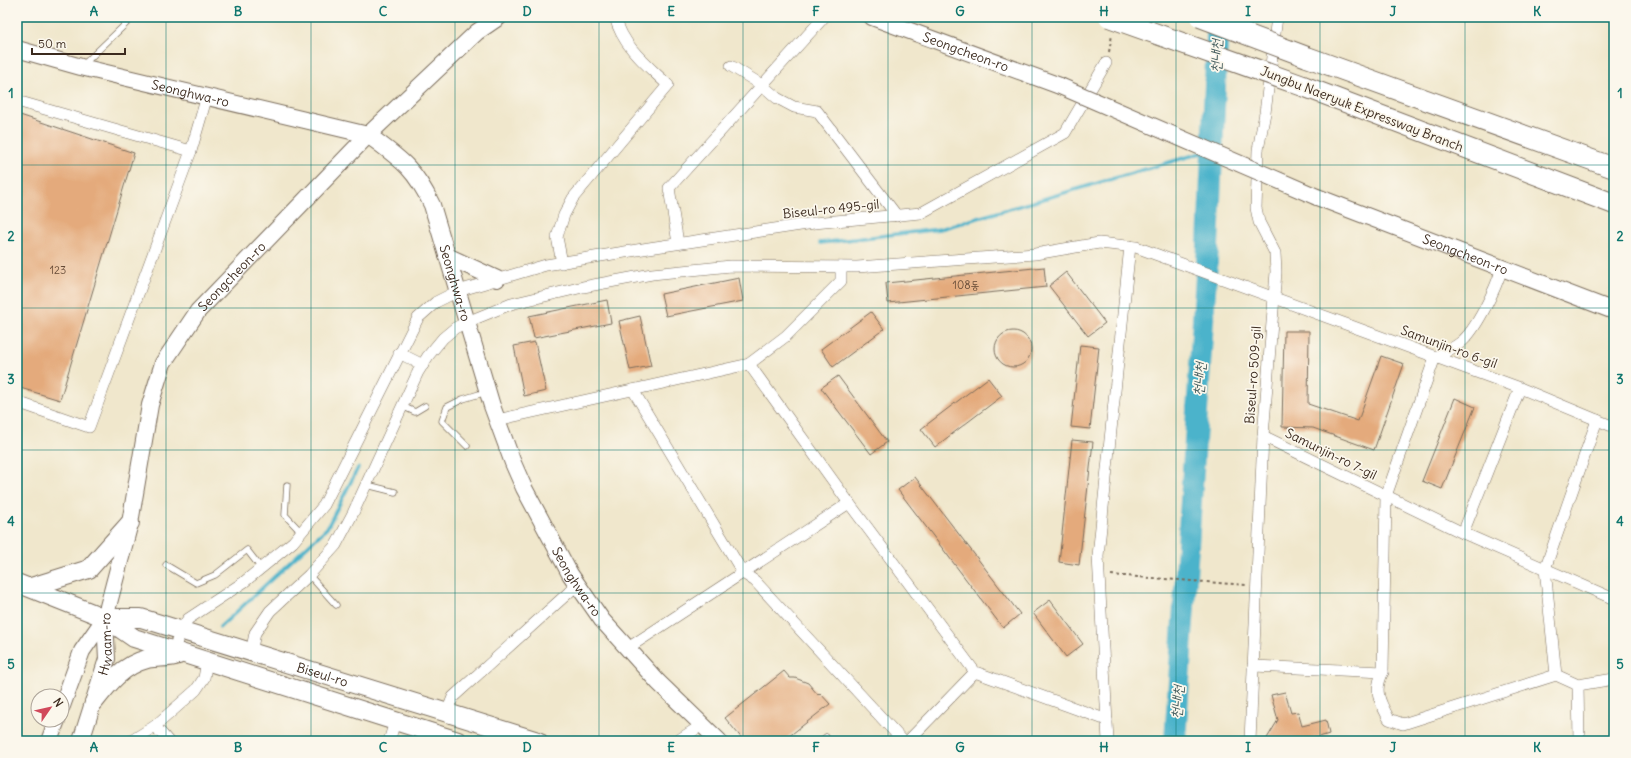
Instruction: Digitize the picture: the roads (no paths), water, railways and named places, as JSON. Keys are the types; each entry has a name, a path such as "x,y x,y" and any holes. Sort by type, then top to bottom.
{"highway":[{"path":"1200,17 1610,166"},
{"name":"Jungbu Naeryuk Expressway Branch","path":"1111,25 1303,86 1609,202"}],"main road":[{"name":"Seongcheon-ro","path":"105,618 130,523 150,405 163,363 198,312 368,135 477,32 499,17"},
{"name":"Seongcheon-ro","path":"872,17 1060,86 1317,197 1614,311"},
{"name":"Seonghwa-ro","path":"17,49 81,67 368,135 405,162 416,175 432,205 497,420 524,488 577,585 602,620 658,682 719,741"},
{"path":"447,256 497,279"},
{"path":"24,585 89,569 130,523"},
{"name":"Biseul-ro","path":"24,585 105,618 134,638 458,741"},
{"name":"Biseul-ro","path":"105,618 141,618 538,741"},
{"name":"Hwaam-ro","path":"81,741 106,659 105,618"},
{"name":"Hwaam-ro","path":"69,688 82,651 105,618"},
{"path":"94,702 110,682 129,666 146,659 174,657 178,652"},
{"path":"49,741 54,728"}],"street":[{"path":"562,263 557,237 564,215 572,198 668,85 632,51 617,27 615,17"},
{"path":"678,243 669,188 824,17"},
{"name":"Biseul-ro 509-gil","path":"1250,741 1269,294 1276,272 1275,253 1260,222 1256,208 1258,150 1265,114 1277,17"},
{"name":"Biseul-ro 495-gil","path":"180,631 188,618 244,582 293,542 324,505 399,353 418,318 436,302 458,291 546,265 678,243 814,223 920,214 1065,133 1106,63"},
{"path":"731,66 762,85 777,98 794,106 817,111 897,216"},
{"path":"17,402 89,427 191,151 207,96"},
{"path":"17,101 191,151"},
{"name":"Samunjin-ro 6-gil","path":"252,653 255,633 266,616 309,575 336,544 367,485 422,365 443,338 455,328 467,322 511,304 583,287 652,274 730,266 841,267 1035,254 1098,243 1133,246 1269,294 1520,388 1614,427"},
{"path":"1108,741 1098,556 1133,246"},
{"path":"497,420 749,364 786,336 841,281 841,267"},
{"path":"1502,268 1496,288 1473,327 1460,343 1435,357 1386,496 1383,672 1377,683 1380,700 1389,719 1403,724 1556,675 1578,685 1614,679"},
{"path":"399,353 422,365"},
{"path":"749,364 849,503 975,672 1107,720"},
{"path":"1462,533 1520,388"},
{"path":"633,390 743,573 755,581 903,741"},
{"path":"1556,675 1545,569 1597,420"},
{"name":"Samunjin-ro 7-gil","path":"1263,436 1462,533 1614,599"},
{"path":"628,648 849,503"},
{"path":"447,712 453,697 577,585"},
{"path":"178,652 180,631"},
{"path":"131,741 155,726 196,690 204,678 207,661"},
{"path":"1253,666 1383,672"},
{"path":"908,741 975,672"},
{"path":"1578,685 1579,741"},
{"path":"389,741 395,722"},
{"path":"677,741 702,724"},
{"path":"155,726 168,741"}],"lane":[{"path":"81,67 133,17"},
{"path":"467,446 442,420 447,407 463,399 488,392"},
{"path":"402,406 415,412 425,406"},
{"path":"287,485 285,515 301,532"},
{"path":"367,485 394,492"},
{"path":"166,565 196,583 215,575 247,550 261,568"},
{"path":"309,575 336,605"}],"waterway":[{"name":"천내천","path":"1175,741 1208,246 1218,17"},
{"path":"820,243 940,229 1201,153"},
{"path":"220,627 327,528 358,468"}]}
